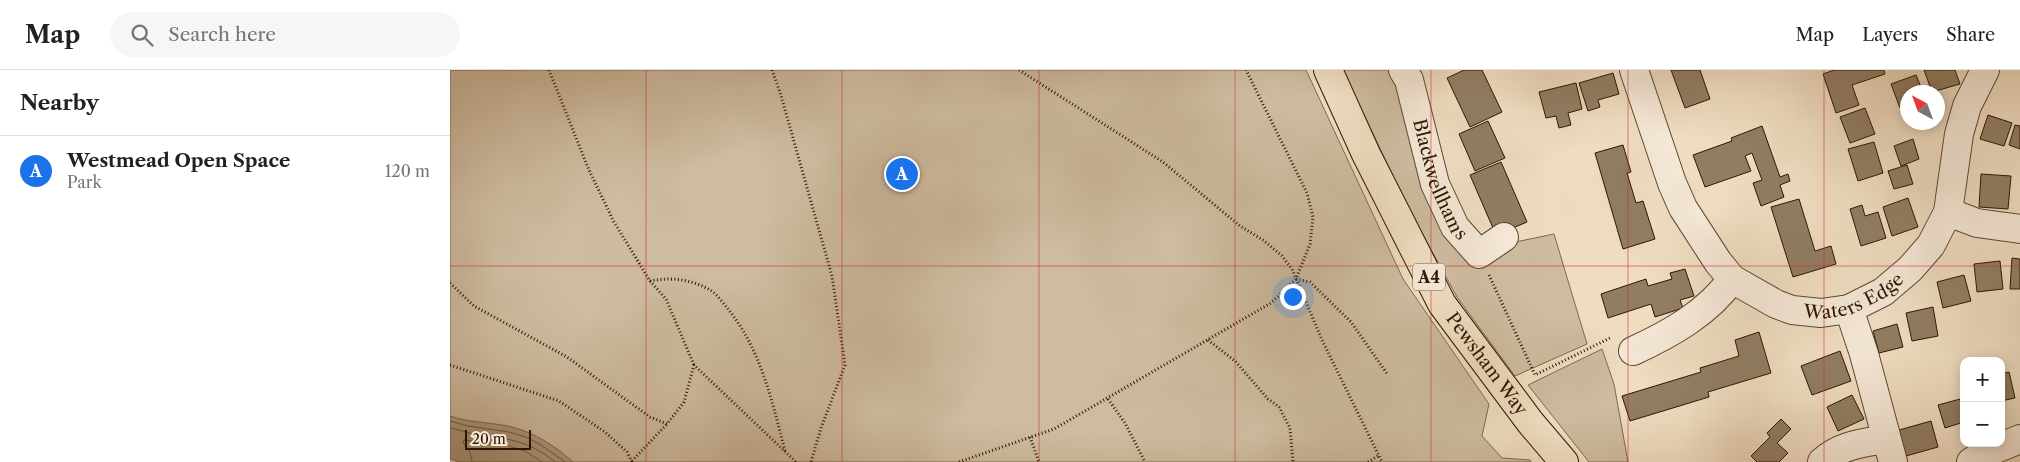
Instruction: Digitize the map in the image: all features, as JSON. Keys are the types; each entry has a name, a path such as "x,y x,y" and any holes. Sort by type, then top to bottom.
{"main road":[{"name":"Pewsham Way","path":"1328,70 1366,154 1442,304 1530,422 1564,462"}],"street":[{"name":"Blackwellhams","path":"1403,70 1409,80 1435,184 1455,227 1479,254 1504,237"},
{"name":"Waters Edge","path":"1634,70 1658,144 1679,200 1700,236 1732,279 1776,304 1792,310 1821,313 1848,309 1883,292 1897,282 1922,258 1938,233 1948,212 1959,134 1970,99 1985,70"},
{"path":"1948,212 1977,224 2020,229"},
{"path":"1633,351 1655,341 1692,318 1716,300 1732,279"},
{"path":"1822,462 1833,453 1848,446 1890,450 1864,354 1848,309"},
{"path":"1971,462 2019,432"}],"path":[{"path":"550,70 601,196 614,222 650,281 666,299 694,365 796,462"},
{"path":"772,70 780,92 832,276 846,366 821,428 810,462"},
{"path":"1019,70 1164,162 1240,226 1263,240 1282,256 1292,269 1322,340 1382,462"},
{"path":"959,462 1054,429 1271,303 1296,279 1310,244 1313,217 1307,194 1246,70"},
{"path":"1479,254 1535,375 1613,336 1633,351"},
{"path":"650,281 665,278 682,279 711,290 742,326 767,380 785,451"},
{"path":"1296,279 1310,282 1350,322 1388,375"},
{"path":"450,283 474,306 567,357 650,417 667,424"},
{"path":"1208,340 1235,361 1268,399 1279,407 1290,428 1293,462"},
{"path":"450,365 559,400 605,432 627,452 632,461 667,424 684,402 694,365"},
{"path":"1108,399 1125,423 1145,462"},
{"path":"1030,437 1039,462"},
{"path":"1368,462 1378,456"}],"shaded area":[{"path":"450,70 1306,70 1403,279 1489,404 1482,436 1502,458 1530,460 1531,462 565,462 450,420"},
{"path":"1343,70 1391,70 1462,253 1554,234 1587,344 1515,376 1457,297 1407,206"},
{"path":"1602,349 1614,384 1628,462 1589,462 1528,385"}],"water":[{"path":"450,416 504,425 529,433 544,441 573,462 459,462 450,459"}],"building":[{"path":"1464,70 1482,70 1502,112 1470,127 1447,78"},
{"path":"1671,70 1700,70 1710,99 1685,108"},
{"path":"1834,70 1884,70 1885,74 1852,85 1859,105 1836,113 1823,74"},
{"path":"1924,70 1955,70 1960,84 1945,88 1945,85 1929,85"},
{"path":"1613,73 1619,94 1598,100 1600,107 1588,111 1579,83"},
{"path":"1916,75 1920,85 1900,85 1900,108 1891,84"},
{"path":"1576,83 1582,109 1568,113 1571,125 1559,128 1556,116 1546,118 1539,92"},
{"path":"1865,108 1875,134 1850,143 1840,117"},
{"path":"1988,115 2012,123 2004,146 1980,139"},
{"path":"1488,121 1505,158 1475,171 1459,134"},
{"path":"2015,125 2020,126 2020,149 2009,145"},
{"path":"1762,126 1780,177 1788,174 1790,181 1780,185 1784,197 1761,206 1753,183 1762,180 1752,153 1745,156 1751,171 1705,187 1693,155 1732,141 1731,138"},
{"path":"1913,139 1919,159 1901,166 1894,146"},
{"path":"1874,142 1883,173 1858,181 1848,149"},
{"path":"1623,145 1631,172 1627,173 1636,203 1643,201 1655,239 1623,249 1595,153"},
{"path":"1501,162 1527,222 1496,235 1470,175"},
{"path":"1907,165 1913,184 1894,189 1888,171"},
{"path":"1981,174 2011,176 2008,209 1979,207"},
{"path":"1908,198 1918,227 1892,236 1883,207"},
{"path":"1799,199 1815,251 1831,246 1836,264 1793,277 1771,207"},
{"path":"1862,205 1865,216 1878,212 1886,238 1861,246 1850,209"},
{"path":"2012,258 2020,259 2020,289 2010,289"},
{"path":"2000,261 2003,289 1977,292 1974,264"},
{"path":"1685,269 1694,296 1680,300 1683,308 1655,317 1651,304 1608,318 1601,294 1646,279 1648,286 1672,279 1670,273"},
{"path":"1964,275 1971,301 1943,308 1937,282"},
{"path":"1933,307 1938,336 1912,341 1906,313"},
{"path":"1897,324 1903,347 1879,353 1873,331"},
{"path":"1759,332 1771,373 1708,392 1709,397 1630,421 1622,396 1701,372 1700,368 1739,356 1735,340"},
{"path":"1840,351 1851,381 1812,395 1801,366"},
{"path":"2009,372 2015,398 2005,400 2005,373"},
{"path":"1852,395 1864,419 1838,431 1827,407"},
{"path":"1960,399 1960,423 1945,428 1938,405"},
{"path":"1781,419 1791,429 1777,443 1788,453 1779,462 1757,462 1751,456 1770,437 1767,433"},
{"path":"1931,421 1938,447 1906,456 1899,430"}],"place":[{"name":"Westmead Open Space","path":"902,174"}]}
